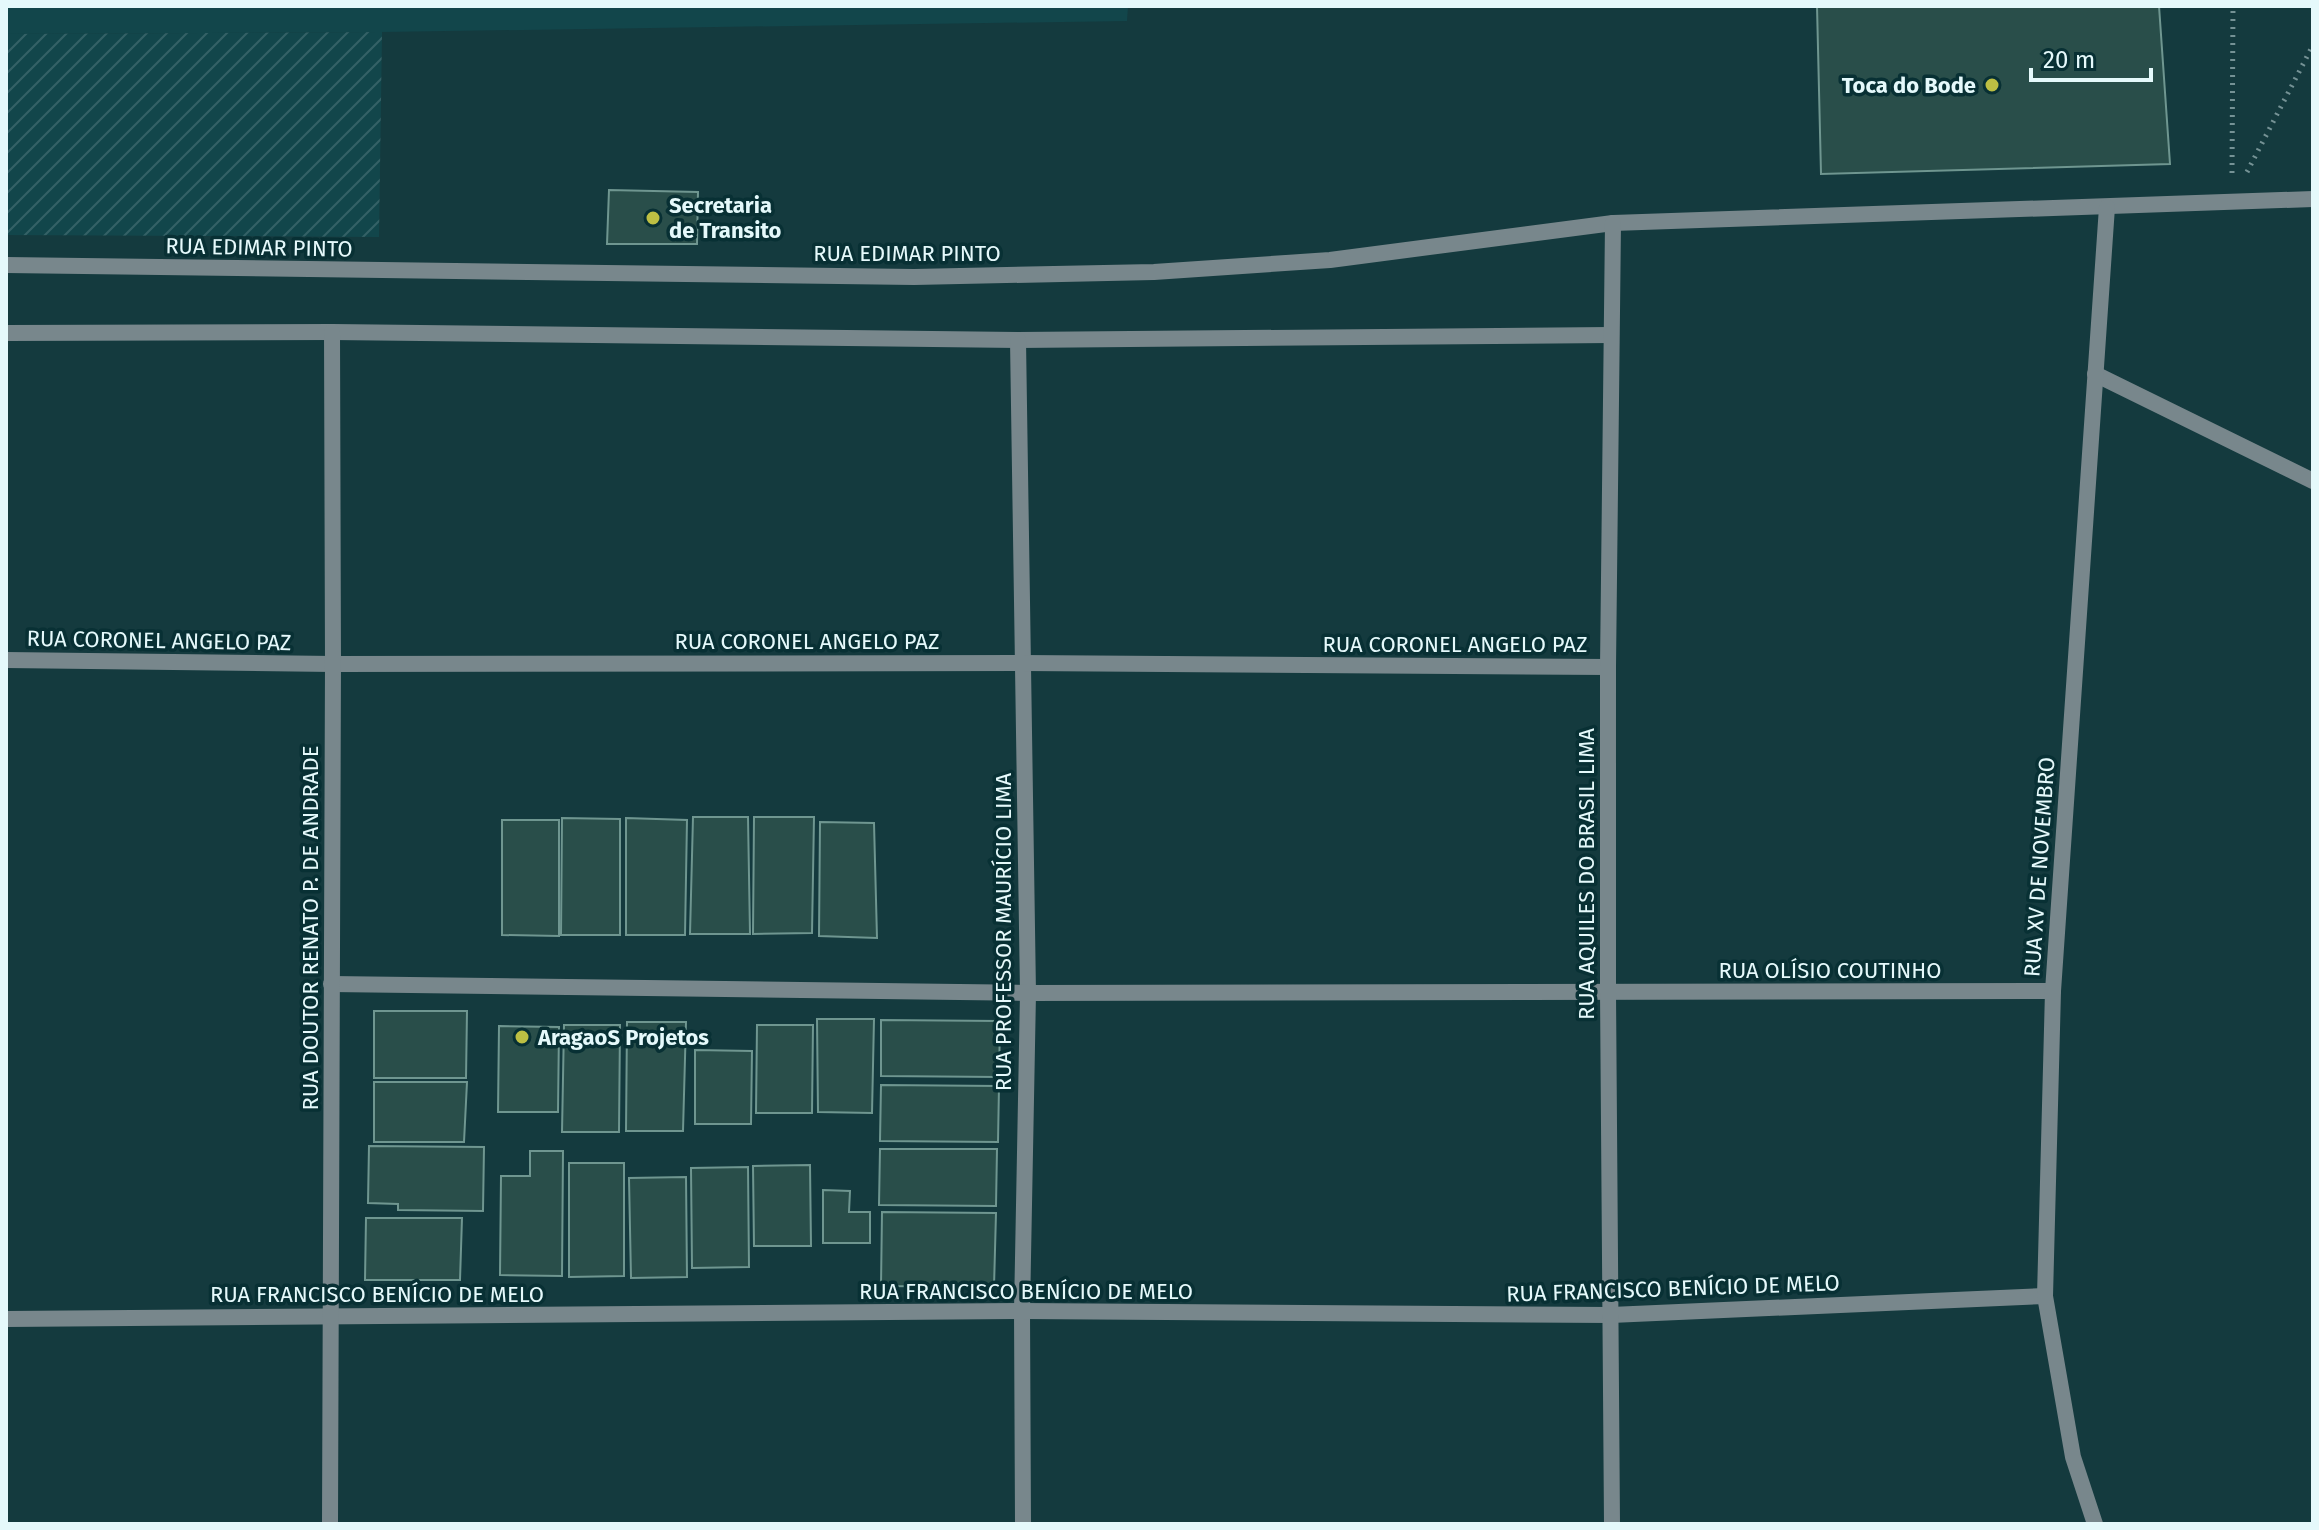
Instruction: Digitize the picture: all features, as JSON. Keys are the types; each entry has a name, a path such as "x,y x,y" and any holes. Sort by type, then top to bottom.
{"street":[{"name":"RUA EDIMAR PINTO","path":"6,265 914,277 1154,272 1330,260 1613,223 2313,199"},
{"name":"RUA XV DE NOVEMBRO","path":"2095,1524 2073,1457 2045,1296 2053,991 2107,207"},
{"name":"RUA AQUILES DO BRASIL LIMA","path":"1612,1524 1608,667 1613,223"},
{"path":"6,333 332,332 1018,340 1611,335"},
{"name":"RUA DOUTOR RENATO P. DE ANDRADE","path":"330,1524 332,332"},
{"name":"RUA PROFESSOR MAURÍCIO LIMA","path":"1018,340 1028,993 1022,1311 1023,1524"},
{"path":"2095,374 2313,481"},
{"name":"RUA CORONEL ANGELO PAZ","path":"6,660 333,664 1023,663 1608,667"},
{"name":"RUA OLÍSIO COUTINHO","path":"331,984 1028,993 2053,991"},
{"name":"RUA FRANCISCO BENÍCIO DE MELO","path":"6,1319 1022,1311 1611,1315 2045,1296"}],"path":[{"path":"2232,202 2233,6"},
{"path":"2232,202 2313,45"}],"shaded area":[{"path":"6,6 1128,6 1127,21 6,34"},
{"path":"382,32 379,237 6,235 6,34"}],"building":[{"name":"Toca do Bode","path":"1817,6 2159,6 2170,164 1821,174"},
{"name":"Secretaria de Transito","path":"609,190 698,192 697,244 607,244"},
{"path":"693,817 748,817 750,934 690,934"},
{"path":"754,817 814,817 812,933 753,934"},
{"path":"562,818 620,819 620,935 561,935"},
{"path":"626,818 687,820 685,935 626,935"},
{"path":"502,820 559,820 559,936 502,935"},
{"path":"820,822 874,823 877,938 819,936"},
{"path":"374,1011 467,1011 466,1078 374,1078"},
{"path":"817,1019 874,1019 872,1113 818,1112"},
{"path":"881,1020 1000,1021 999,1077 881,1076"},
{"path":"627,1022 686,1022 683,1131 626,1131"},
{"path":"564,1025 620,1025 619,1132 562,1132"},
{"path":"757,1025 813,1025 812,1113 756,1113"},
{"path":"499,1026 559,1027 558,1112 498,1112"},
{"path":"695,1050 752,1051 751,1124 695,1124"},
{"path":"374,1082 467,1082 464,1142 374,1142"},
{"path":"881,1085 999,1086 998,1142 880,1141"},
{"path":"369,1146 484,1147 483,1211 398,1210 398,1204 368,1203"},
{"path":"880,1149 997,1149 996,1206 879,1205"},
{"path":"530,1151 563,1151 562,1276 500,1275 501,1176 530,1176"},
{"path":"569,1163 624,1163 624,1276 569,1277"},
{"path":"810,1165 811,1246 754,1246 753,1166"},
{"path":"748,1167 749,1267 692,1268 691,1168"},
{"path":"686,1177 687,1277 631,1278 629,1178"},
{"path":"823,1190 850,1191 849,1212 870,1212 870,1243 823,1243"},
{"path":"882,1212 996,1213 994,1287 881,1286"},
{"path":"366,1218 462,1218 460,1280 365,1280"}],"place":[{"name":"Toca do Bode","path":"1992,85"},
{"name":"Secretaria de Transito","path":"653,218"},
{"name":"AragaoS Projetos","path":"522,1037"}]}
